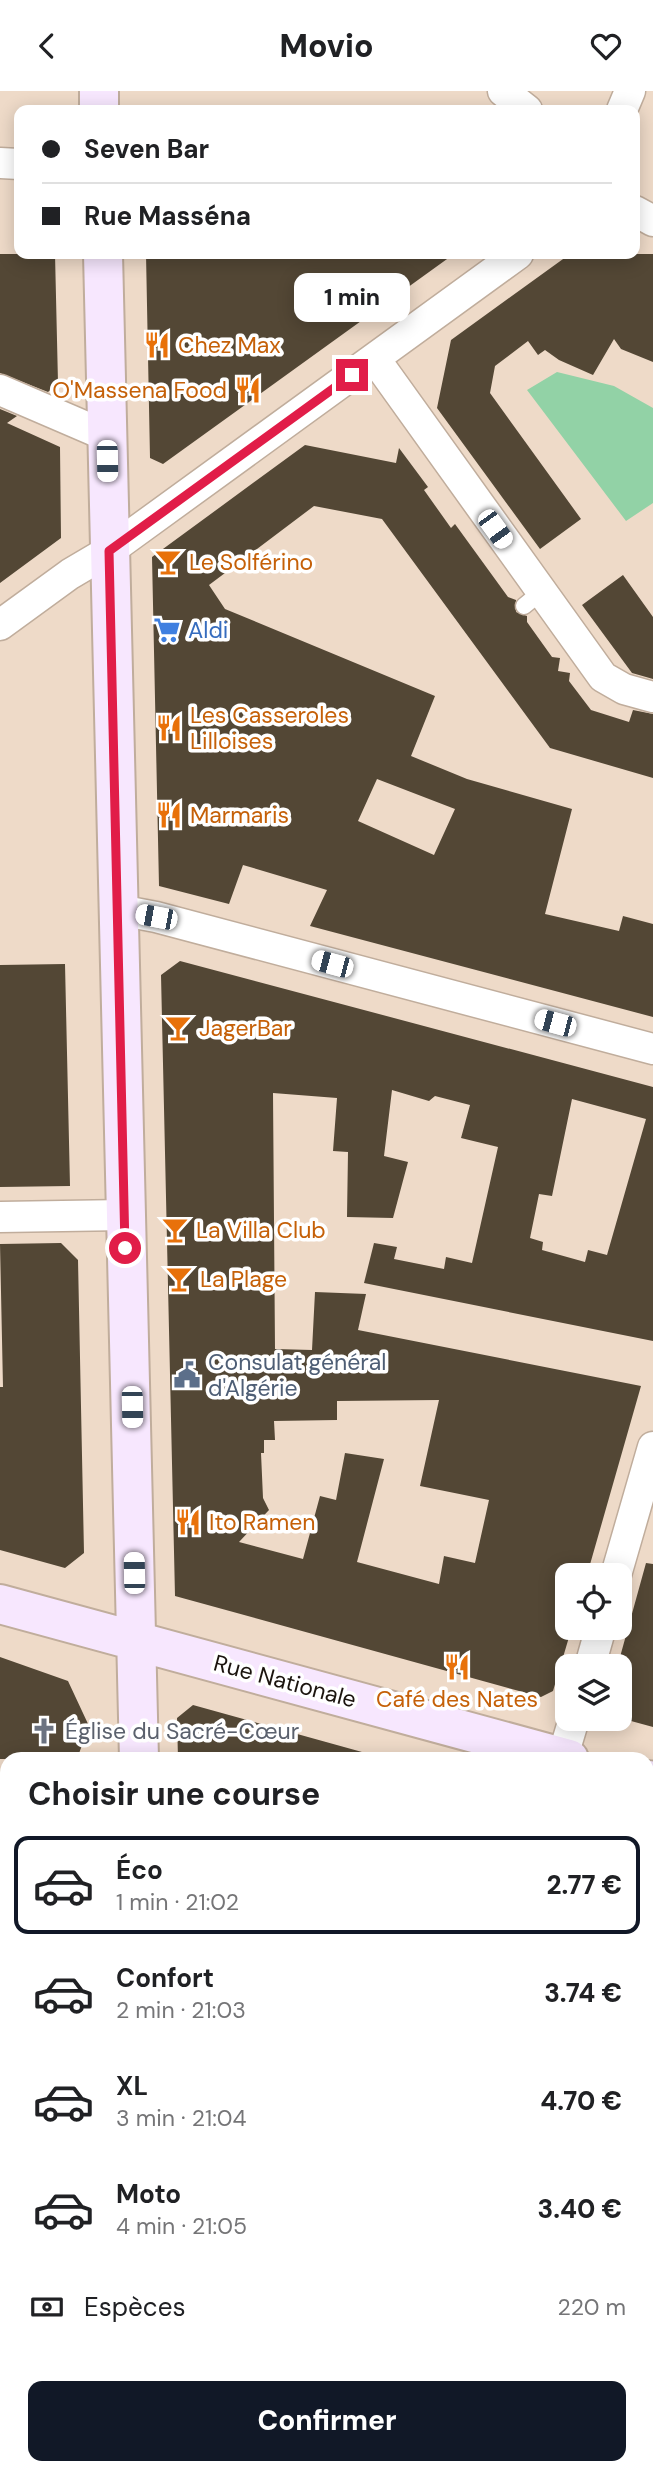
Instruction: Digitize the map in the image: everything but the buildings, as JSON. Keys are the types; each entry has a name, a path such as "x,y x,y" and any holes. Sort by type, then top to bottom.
{"main road":[{"path":"103,259 139,1752"},
{"name":"Rue Nationale","path":"0,1604 542,1752"}],"street":[{"path":"503,91 521,105"},
{"path":"0,625 70,574 109,551 512,259"},
{"path":"374,359 532,599 603,677 624,689 653,697"},
{"path":"0,390 107,436"},
{"path":"119,910 156,917 653,1049"},
{"path":"0,1217 125,1215"},
{"path":"619,1563 653,1447"},
{"path":"566,1752 572,1731"}],"green space":[{"path":"557,372 614,386 653,408 653,503 626,521 527,390"}],"place":[{"name":"Chez Max","path":"157,345"},
{"name":"O'Massena Food","path":"248,390"},
{"name":"Le Solférino","path":"168,562"},
{"name":"Aldi","path":"167,630"},
{"name":"Les Casseroles Lilloises","path":"169,728"},
{"name":"Marmaris","path":"169,815"},
{"name":"JagerBar","path":"178,1028"},
{"name":"La Villa Club","path":"175,1230"},
{"name":"La Plage","path":"179,1279"},
{"name":"Consulat général d'Algérie","path":"187,1375"},
{"name":"Ito Ramen","path":"188,1522"},
{"name":"Café des Nates","path":"457,1667"},
{"name":"Église du Sacré-Cœur","path":"44,1731"}],"route":[{"path":"125,1248 118,837 109,551 352,375"}]}
